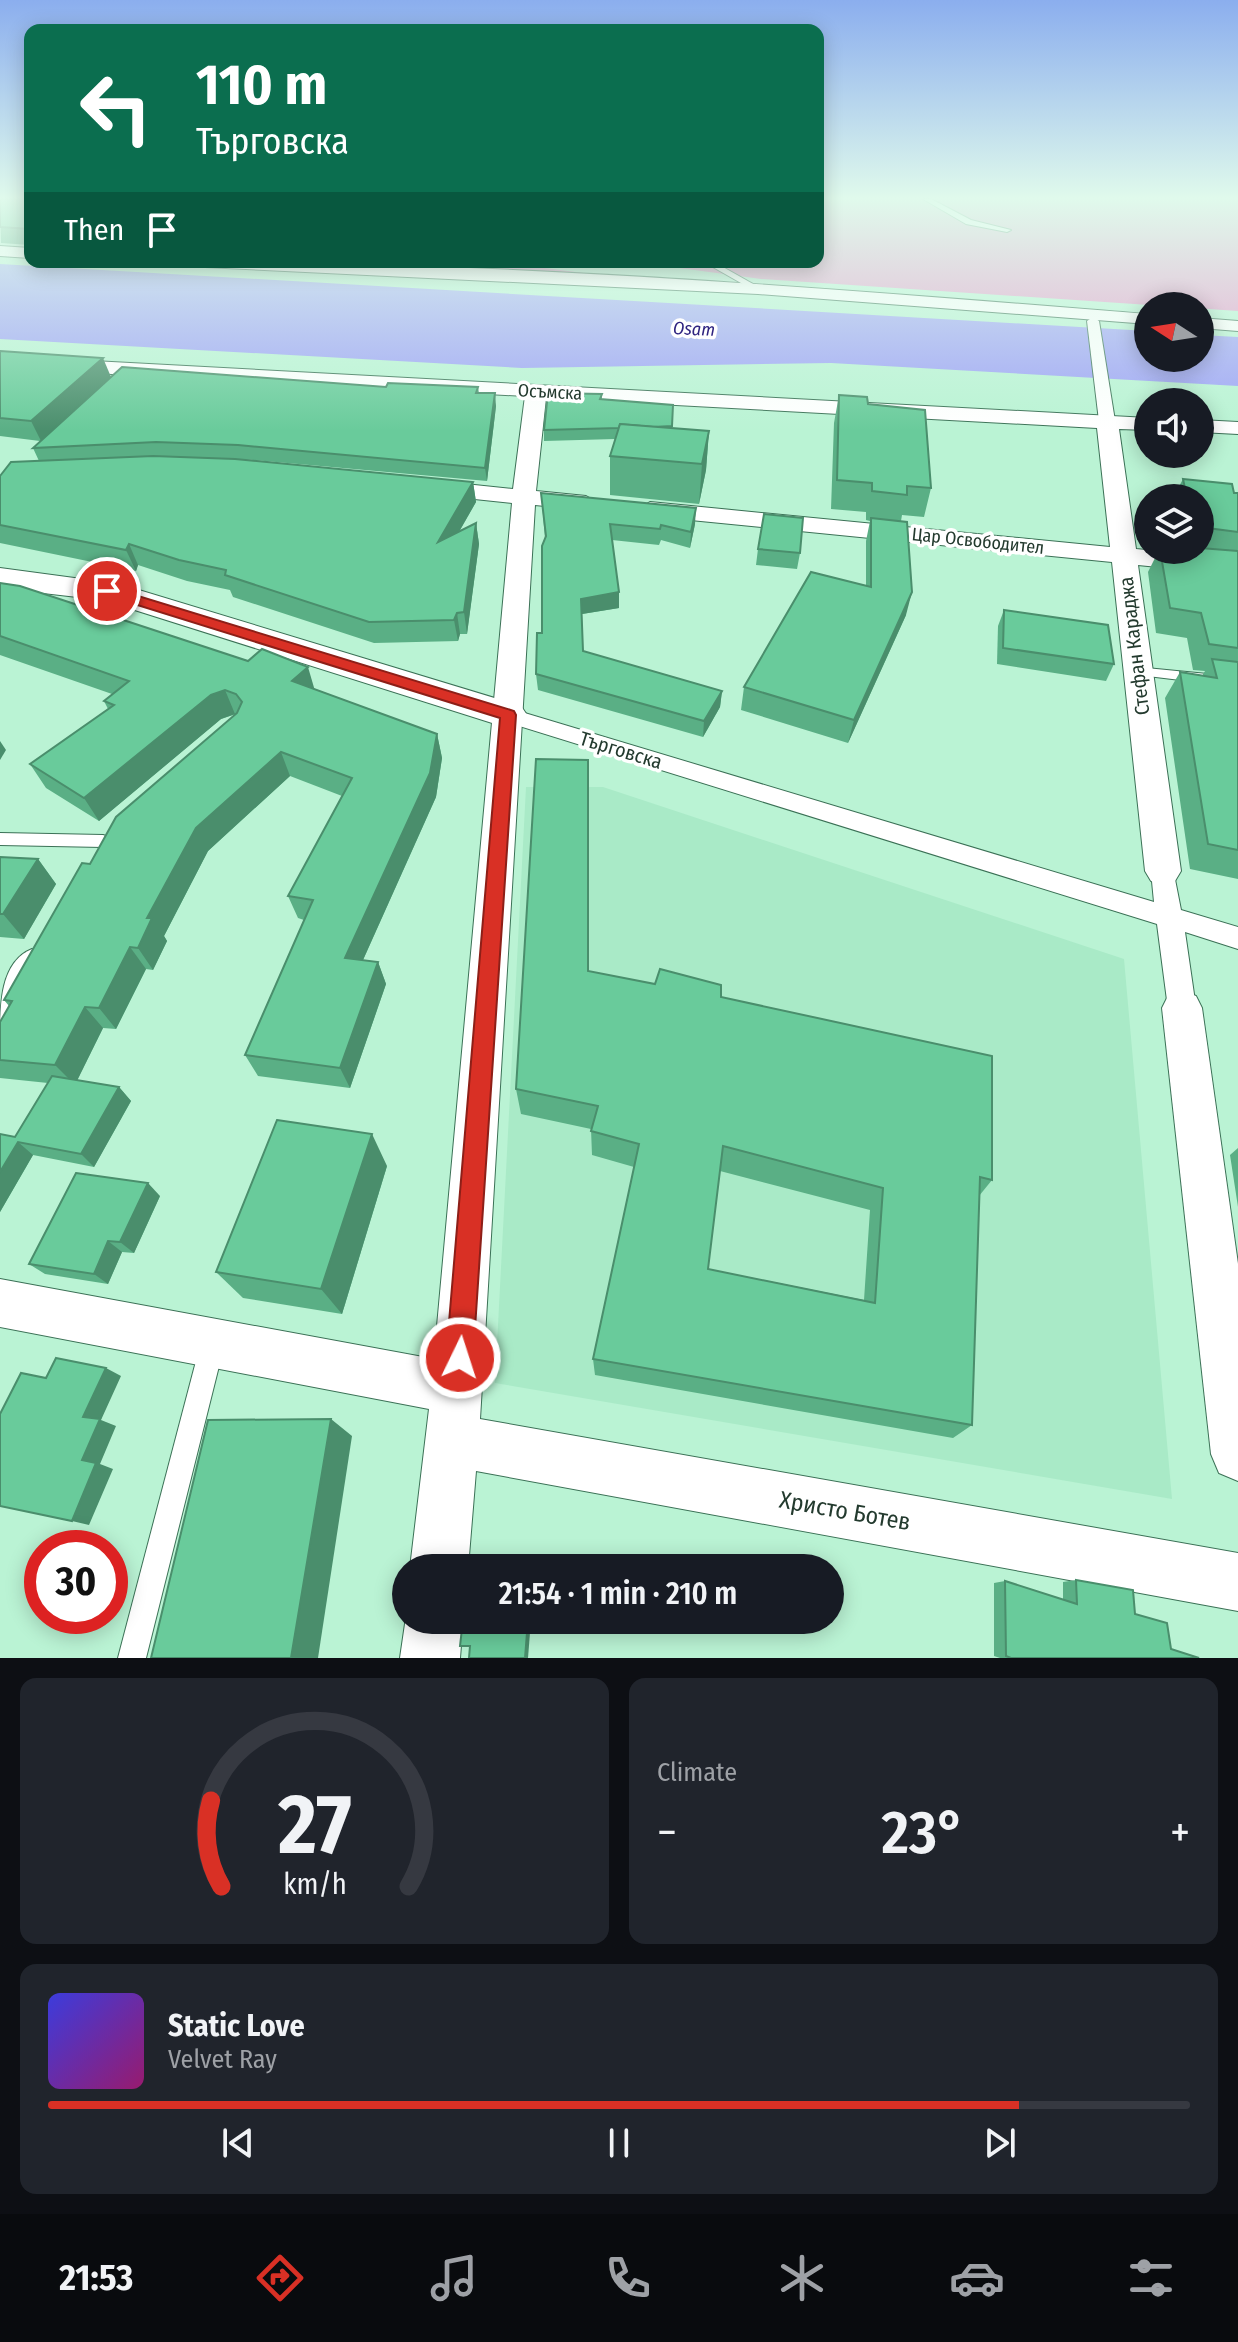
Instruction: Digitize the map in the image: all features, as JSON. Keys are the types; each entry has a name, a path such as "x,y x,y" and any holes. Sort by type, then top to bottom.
{"street":[{"path":"518,276 758,289 1134,318"},
{"path":"662,276 758,289"},
{"path":"1093,321 1107,419"},
{"path":"1214,324 1238,326"},
{"name":"Осъмска","path":"0,362 124,374 536,391 1134,422"},
{"path":"440,1554 454,1414 524,497 536,391"},
{"name":"Стефан Караджа","path":"1107,419 1163,871"},
{"path":"1214,427 1238,428"},
{"name":"Цар Освободител","path":"399,484 1238,567"},
{"name":"Търговска","path":"0,578 107,591 1238,938"},
{"path":"1163,871 1238,1454"},
{"path":"0,1020 48,938"},
{"name":"Христо Ботев","path":"0,1303 213,1344 454,1414 1238,1582"},
{"path":"430,1658 433,1634"}],"lane":[{"path":"735,276 758,289"},
{"path":"1136,671 1238,682"},
{"path":"0,839 106,844"},
{"path":"132,1658 213,1344"}],"shaded area":[{"path":"742,276 1238,276 1238,311 1214,309 1214,292 1134,292 1134,304"},
{"path":"526,787 603,787 1124,959 1172,1499 495,1383"}],"water":[{"name":"Osam","path":"0,276 212,276 1134,330 1134,372 1214,372 1214,336 1238,337 1238,386 831,363 522,368 0,339"}],"building":[{"path":"0,351 103,358 31,421 0,418"},
{"path":"122,367 386,387 388,383 478,387 476,393 495,393 485,468 238,445 156,442 33,448"},
{"path":"548,393 602,394 600,399 673,405 672,426 620,424 619,428 544,430"},
{"path":"839,395 867,397 868,404 925,410 931,488 907,486 907,495 872,491 872,483 837,480"},
{"path":"620,424 709,431 702,464 610,456"},
{"path":"153,456 235,459 473,482 438,542 476,523 464,612 457,613 454,620 369,622 225,575 226,570 179,560 129,544 126,550 0,525 0,476 11,462"},
{"path":"1183,479 1232,484 1234,493 1238,493 1238,532 1214,529 1214,484 1184,484"},
{"path":"541,493 696,508 691,532 661,525 660,529 610,524 619,592 581,599 583,651 722,691 704,721 536,674 537,633 542,633 542,546 546,536"},
{"path":"764,514 803,518 800,553 758,549"},
{"path":"871,518 907,522 912,592 854,720 744,687 811,572 871,587"},
{"path":"1214,549 1238,551 1238,648 1209,644 1201,613 1170,608 1162,564 1214,564"},
{"path":"0,583 20,586 248,661 262,649 308,667 292,681 437,734 430,773 345,958 378,962 340,1068 245,1055 313,900 288,896 352,778 281,752 196,828 147,918 152,918 138,948 130,947 99,1008 85,1007 55,1065 0,1060 0,1022 12,1001 4,1000 82,863 90,864 116,817 237,713 242,702 236,694 225,690 211,695 84,798 30,764 114,705 104,701 129,681 0,636"},
{"path":"1004,610 1108,625 1114,664 1003,648"},
{"path":"1212,659 1238,662 1238,850 1208,844 1180,672 1217,678"},
{"path":"536,759 588,760 588,971 655,984 660,969 721,985 721,997 992,1056 992,1180 980,1177 972,1425 593,1359 639,1144 591,1131 598,1106 516,1089","holes":["723,1146 883,1188 875,1303 708,1269"]},
{"path":"0,857 38,859 3,914 0,914"},
{"path":"52,1076 119,1087 81,1154 18,1142 0,1172 0,1134 15,1137"},
{"path":"277,1120 372,1134 321,1289 216,1272"},
{"path":"76,1173 148,1183 120,1242 108,1241 94,1274 29,1264"},
{"path":"56,1358 106,1368 83,1417 100,1419 82,1460 96,1463 72,1521 0,1506 0,1414 21,1373 46,1378"},
{"path":"331,1419 291,1658 151,1658 208,1420"},
{"path":"1076,1580 1133,1590 1135,1614 1167,1623 1171,1649 1199,1658 1006,1656 1005,1581 1077,1604"},
{"path":"461,1634 527,1634 525,1658 469,1658 470,1646 460,1646"}],"route":[{"path":"107,591 508,715 460,1358"}]}
